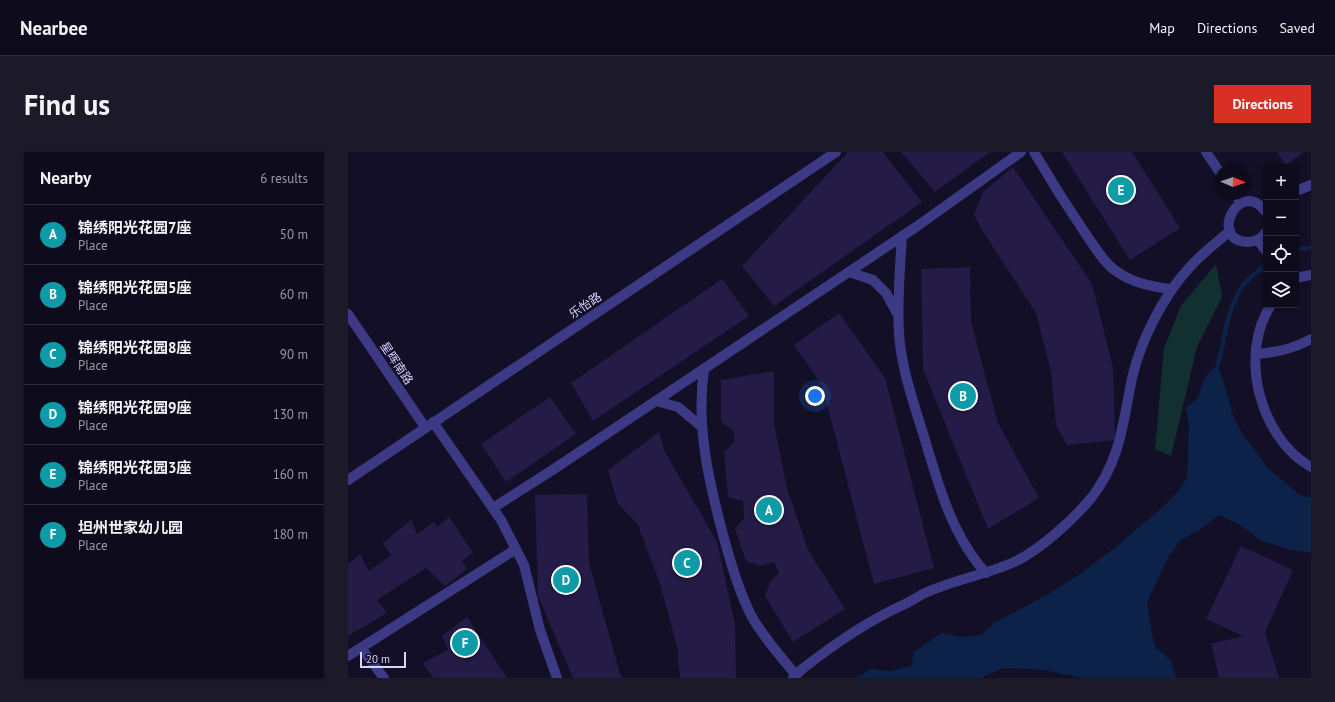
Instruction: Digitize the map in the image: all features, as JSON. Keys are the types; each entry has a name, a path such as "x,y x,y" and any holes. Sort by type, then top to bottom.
{"street":[{"name":"乐怡路","path":"348,480 429,424 836,152"},
{"path":"493,508 656,402 849,272 1021,152"},
{"path":"1034,152 1065,205 1096,250 1115,270 1131,280 1153,287 1171,289"},
{"path":"1206,152 1215,165"},
{"path":"1299,190 1311,184"},
{"path":"1263,209 1255,203 1241,203 1231,212 1228,225 1230,231 1239,240 1252,242 1258,240 1263,235"},
{"path":"704,369 701,391 702,426 713,495 733,572 753,618 794,676 857,628 888,611 944,585 1014,563 1075,516 1104,479 1122,433 1134,373 1142,346 1171,289 1205,252 1230,231"},
{"path":"902,236 899,317 903,364 940,486 957,530 975,561 986,573"},
{"path":"1258,240 1263,247"},
{"path":"849,272 873,280 886,293 899,317"},
{"path":"1299,277 1311,275"},
{"path":"1270,308 1260,327 1255,373 1257,388 1270,423 1294,456 1311,467"},
{"name":"星晖南路","path":"348,314 493,508 524,565 540,630 558,678"},
{"path":"1256,354 1280,352 1299,346 1311,339"},
{"path":"656,402 678,407 702,426"},
{"path":"348,656 516,548"},
{"path":"361,648 384,678"}],"green space":[{"path":"1216,264 1222,297 1197,347 1171,456 1155,449 1164,348 1181,306"}],"water":[{"path":"1218,364 1234,418 1242,433 1268,468 1301,496 1311,497 1311,553 1290,550 1260,540 1240,525 1219,515 1204,527 1181,540 1169,556 1147,602 1154,645 1171,661 1176,678 1083,678 1044,670 1004,668 980,678 855,678 871,669 890,671 911,666 914,652 941,633 963,637 981,635 994,623 1045,596 1080,574 1117,546 1164,506 1179,490 1187,477 1189,426 1186,408 1198,398 1205,377"}],"building":[{"path":"848,152 883,152 922,202 774,306 742,266"},
{"path":"901,152 990,152 935,192"},
{"path":"1062,152 1132,152 1180,228 1130,260"},
{"path":"1277,152 1304,152 1287,164 1285,164"},
{"path":"1013,167 1092,284 1113,367 1115,440 1067,445 1056,426 1051,372 1036,313 974,215 983,192"},
{"path":"970,267 971,322 998,423 1039,498 988,529 923,369 921,269"},
{"path":"722,279 749,316 593,421 571,383"},
{"path":"839,313 885,378 934,568 874,584 822,385 794,345"},
{"path":"774,371 774,424 787,488 808,550 845,609 793,642 765,596 770,582 779,573 774,562 760,566 746,561 735,529 744,518 743,501 728,497 724,452 734,442 734,431 721,422 721,380"},
{"path":"550,397 576,434 506,482 481,444"},
{"path":"659,432 665,452 717,542 735,624 736,678 680,678 677,646 660,584 638,525 618,504 608,470"},
{"path":"587,494 589,563 620,674 623,678 573,678 538,596 535,495"},
{"path":"449,517 473,553 462,561 467,569 445,586 426,568 377,600 387,613 348,636 348,564 360,554 369,571 391,555 383,543 411,520 417,534 434,522 437,527"},
{"path":"1241,546 1293,570 1265,632 1279,678 1219,678 1211,644 1243,636 1206,619"},
{"path":"467,617 507,678 433,678 423,663 448,650 442,636"}],"waterway":[{"path":"1299,249 1311,248"},
{"path":"1218,364 1228,319 1236,297 1249,279 1263,267"}],"place":[{"name":"锦绣阳光花园3座","path":"1121,190"},
{"name":"锦绣阳光花园5座","path":"963,396"},
{"name":"锦绣阳光花园7座","path":"769,510"},
{"name":"锦绣阳光花园8座","path":"687,563"},
{"name":"锦绣阳光花园9座","path":"566,580"},
{"name":"坦州世家幼儿园","path":"465,643"}]}
